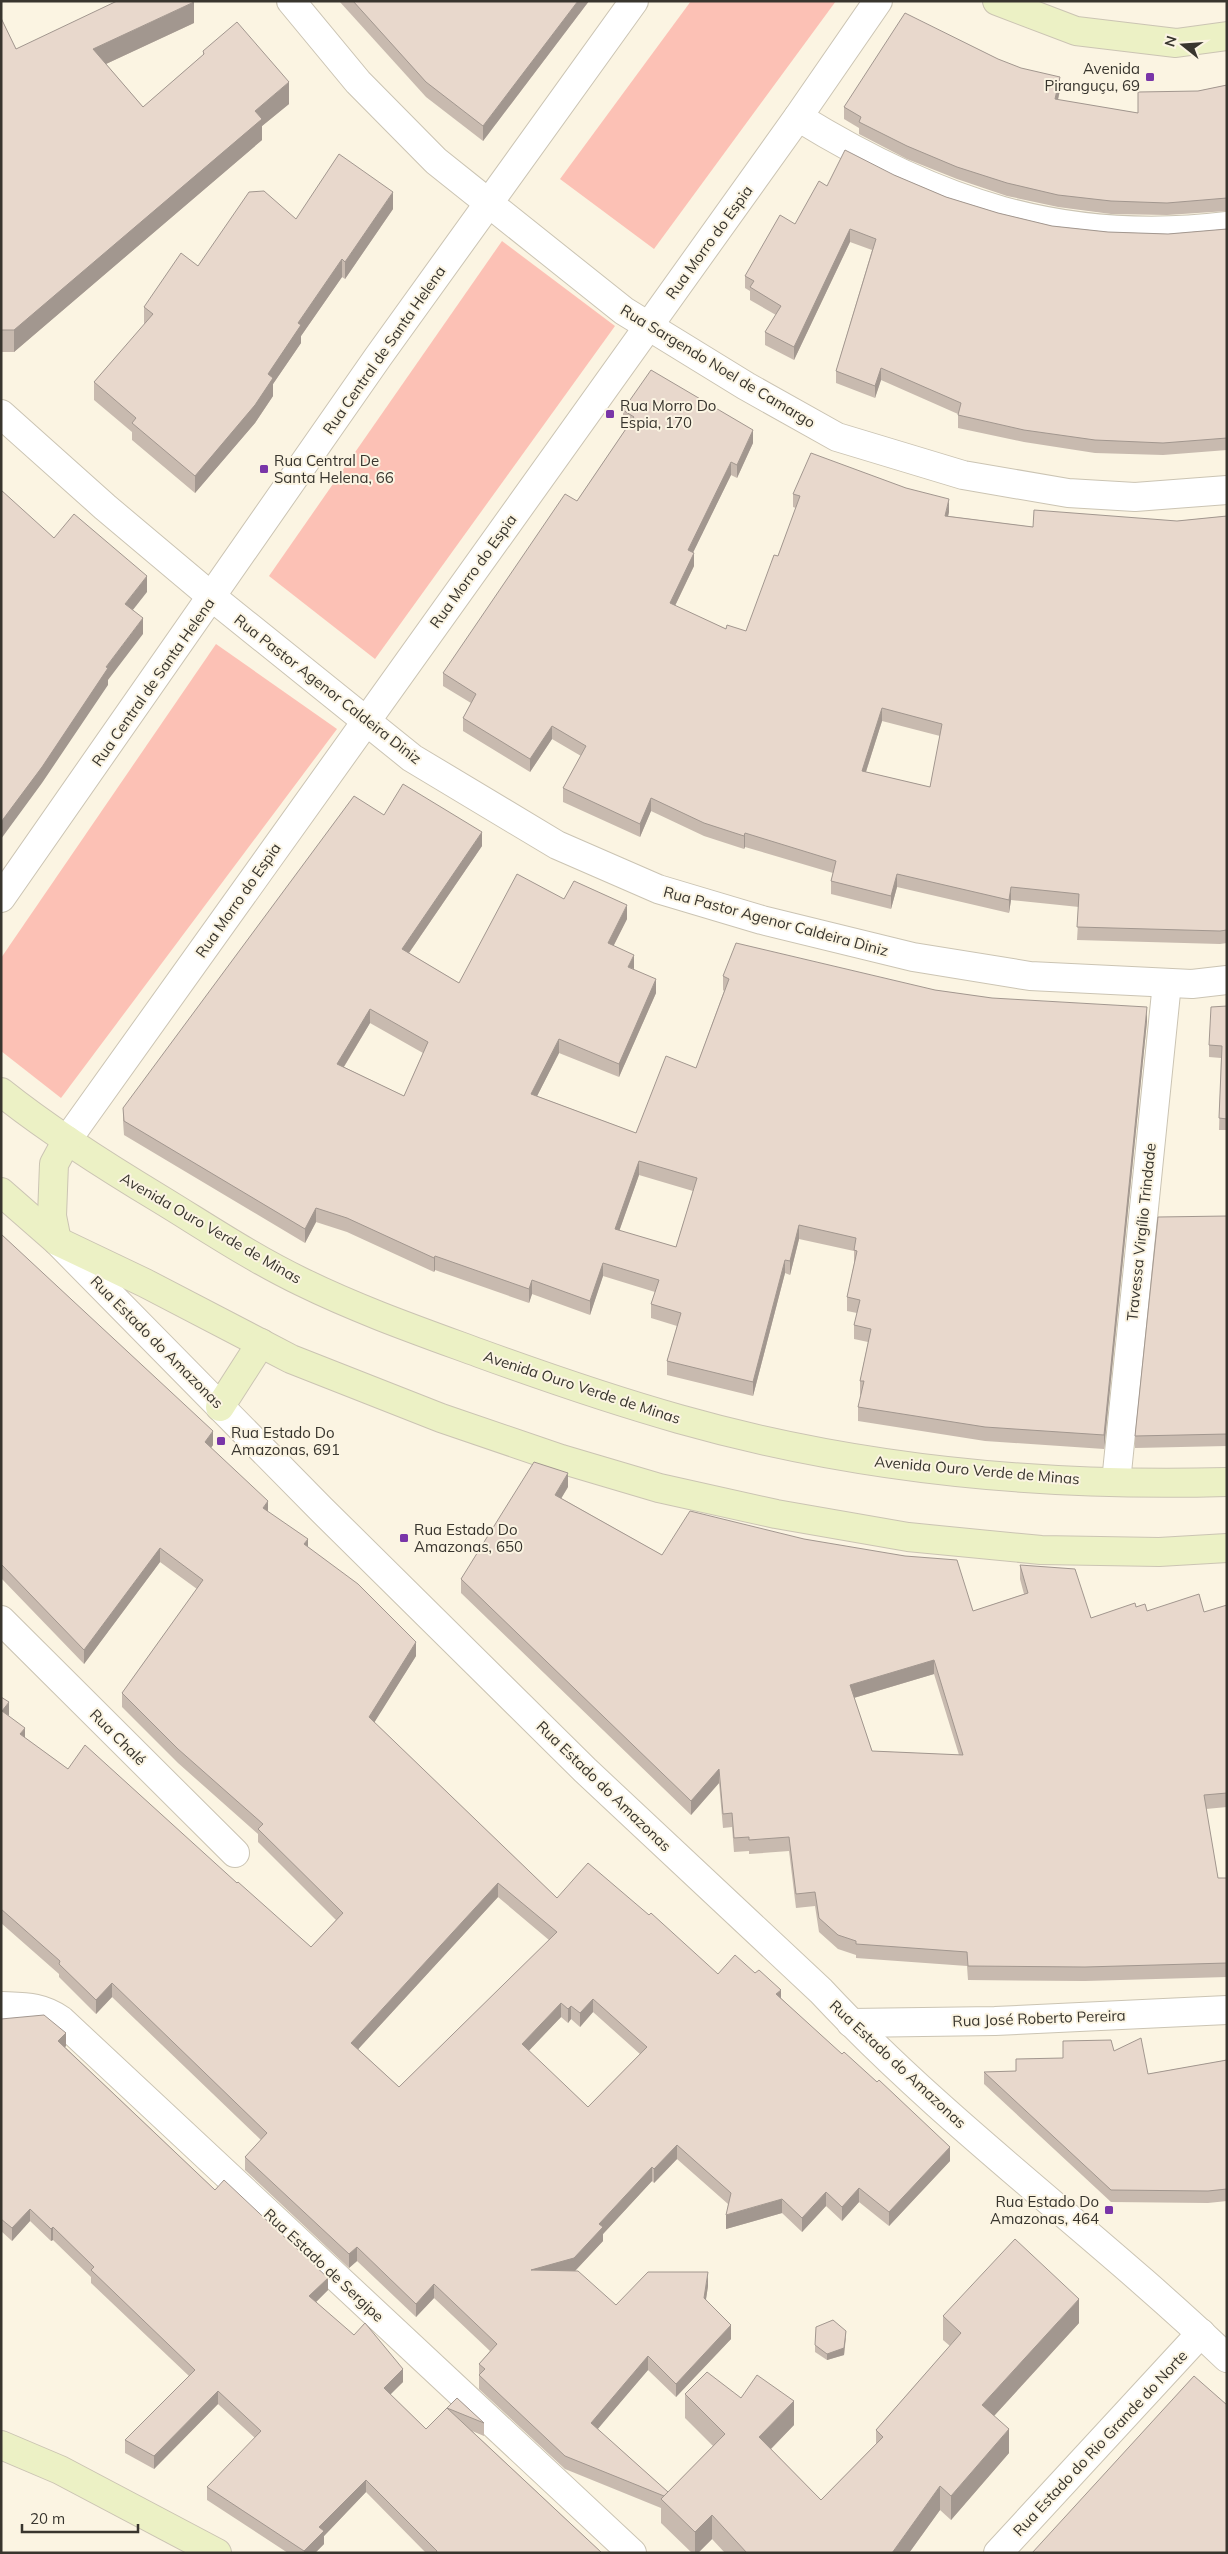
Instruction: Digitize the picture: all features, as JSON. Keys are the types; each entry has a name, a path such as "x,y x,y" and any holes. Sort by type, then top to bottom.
{"street":[{"name":"Rua Sargendo Noel de Camargo","path":"291,1 358,82 436,162 624,311 746,386 837,437 963,475 1078,494 1135,497 1227,490"},
{"name":"Rua Central de Santa Helena","path":"1,898 488,203 634,1"},
{"name":"Rua Morro do Espia","path":"67,1140 798,117 878,1"},
{"path":"997,1 1076,31 1176,43 1227,36"},
{"path":"798,117 836,140 900,174 956,197 1006,213 1058,225 1103,230 1170,231 1227,226"},
{"name":"Rua Pastor Agenor Caldeira Diniz","path":"1,414 105,507 212,598 412,758 557,845 658,889 762,920 914,958 1030,976 1192,984 1227,980"},
{"name":"Travessa Virgílio Trindade","path":"1116,1482 1166,983"},
{"name":"Avenida Ouro Verde de Minas","path":"1,1092 67,1140 235,1245 301,1282 404,1326 528,1371 680,1420 779,1442 888,1463 980,1473 1116,1482 1227,1482"},
{"path":"67,1140 54,1164 52,1216 57,1241 145,1283 291,1360 441,1418 561,1459 659,1488 776,1514 908,1537 1041,1550 1159,1552 1227,1548"},
{"name":"Rua Estado do Amazonas","path":"1,1192 57,1241 220,1407 585,1770 821,1991 850,2023 982,2143 1218,2347"},
{"path":"220,1407 261,1344"},
{"name":"Rua Chalé","path":"1,1620 235,1853"},
{"name":"Rua Estado de Sergipe","path":"1,2006 48,2010 61,2020 632,2553"},
{"name":"Rua José Roberto Pereira","path":"850,2023 995,2021 1227,2010"},
{"name":"Rua Estado do Rio Grande do Norte","path":"998,2553 1218,2347"},
{"path":"1,2445 60,2470 217,2553"}],"shaded area":[{"path":"691,1 836,1 654,249 560,179"},
{"path":"502,241 615,326 375,659 269,576"},
{"path":"216,644 337,729 61,1098 1,1051 1,958"}],"building":[{"path":"117,1 194,1 93,49 143,107 204,54 203,51 237,22 289,82 255,111 262,119 14,330 1,330 1,18 16,49"},
{"path":"353,1 578,1 483,126 426,82"},
{"path":"905,13 998,59 1021,68 1060,77 1055,99 1138,113 1138,92 1198,91 1227,85 1227,198 1167,203 1111,201 1058,195 1007,183 957,167 907,146 859,122 861,117 844,107"},
{"path":"845,150 894,175 946,197 998,213 1052,226 1108,232 1168,234 1227,229 1227,438 1163,443 1095,440 1024,430 958,415 961,403 881,368 875,386 836,371 876,239 850,229 794,347 765,332 781,306 750,287 754,281 745,276 780,215 795,224 819,181 827,186"},
{"path":"339,154 393,192 345,262 342,259 298,323 301,325 268,374 273,378 255,405 195,476 132,423 136,418 94,382 153,314 144,307 181,253 198,266 249,192 264,191 296,219"},
{"path":"651,370 753,430 737,465 731,462 688,550 694,553 670,603 726,629 727,625 746,631 774,555 778,556 800,496 793,494 811,453 906,488 949,499 945,516 1033,527 1034,510 1177,521 1227,516 1227,930 1077,927 1079,894 1011,887 1009,900 897,874 891,896 831,881 836,861 745,833 744,836 704,823 651,798 640,824 563,788 586,746 552,726 530,759 463,718 476,694 443,673 565,494 577,501 634,417 623,410","holes":["882,708 942,724 930,787 862,771"]},
{"path":"1,490 54,538 74,514 147,576 125,604 143,618 106,667 108,668 42,767 1,822"},
{"path":"403,784 482,832 402,949 459,983 517,874 564,899 574,881 627,905 608,943 634,955 628,967 656,979 619,1064 559,1039 531,1094 636,1133 666,1056 696,1068 729,979 723,976 736,943 935,990 992,998 1147,1007 1104,1435 985,1427 858,1407 864,1381 860,1381 871,1329 854,1325 860,1300 847,1297 857,1251 854,1250 856,1238 799,1225 790,1261 785,1260 753,1382 667,1361 681,1313 651,1304 659,1280 603,1263 590,1301 532,1280 529,1289 435,1256 434,1258 347,1218 316,1208 305,1229 124,1121 123,1108 354,796 384,815","holes":["370,1009 428,1042 404,1096 337,1064","639,1161 697,1178 676,1247 615,1229"]},
{"path":"1227,1006 1227,1119 1219,1118 1222,1046 1209,1045 1211,1007"},
{"path":"1227,1216 1227,1434 1135,1436 1158,1217"},
{"path":"1,1234 213,1431 205,1442 268,1501 263,1508 308,1539 304,1544 358,1584 416,1642 369,1717 557,1898 588,1863 649,1915 651,1913 718,1974 735,1955 755,1973 759,1970 781,1990 776,1994 842,2054 844,2052 877,2082 879,2080 950,2147 889,2212 859,2188 842,2207 826,2192 802,2218 782,2199 726,2215 731,2193 677,2145 654,2169 652,2167 599,2224 603,2227 574,2258 531,2270 578,2271 616,2305 648,2272 708,2272 704,2298 731,2325 676,2384 648,2356 591,2423 668,2492 664,2496 565,2456 479,2375 485,2369 479,2364 497,2344 434,2284 416,2304 357,2247 349,2254 245,2157 267,2133 112,1983 96,2000 59,1964 60,1961 1,1909 1,1697 9,1702 2,1711 25,1728 20,1734 68,1769 85,1745 237,1883 311,1947 343,1913 258,1829 263,1824 178,1749 122,1693 203,1580 160,1548 84,1650 1,1564","holes":["498,1883 557,1932 399,2087 351,2043","593,1999 647,2047 588,2107 522,2044 561,2003 568,2009 571,2006 580,2013"]},
{"path":"534,1462 568,1473 555,1495 662,1555 690,1511 804,1539 905,1556 957,1560 973,1611 1028,1593 1020,1565 1075,1569 1091,1618 1135,1603 1136,1607 1145,1604 1147,1611 1199,1594 1204,1612 1227,1605 1227,1793 1204,1795 1218,1878 1227,1878 1227,1963 1085,1967 968,1966 967,1952 856,1944 856,1941 838,1935 819,1918 815,1892 796,1894 789,1837 749,1840 749,1837 734,1838 732,1813 723,1814 719,1769 691,1801 461,1579","holes":["934,1660 963,1755 872,1751 850,1685"]},
{"path":"44,2015 66,2033 58,2041 215,2190 224,2180 328,2278 309,2296 354,2335 365,2323 403,2369 384,2388 426,2429 447,2408 602,2553 436,2553 437,2551 366,2480 319,2527 324,2531 304,2551 207,2487 261,2431 218,2391 154,2456 125,2440 195,2370 91,2270 94,2267 53,2227 51,2229 30,2209 12,2228 1,2219 1,2019"},
{"path":"1141,2038 1148,2074 1227,2060 1227,2189 1208,2191 1111,2190 984,2072 1016,2071 1016,2059 1063,2058 1063,2041 1111,2040 1114,2051"},
{"path":"1015,2239 1079,2299 982,2405 1009,2429 951,2496 940,2486 892,2553 747,2553 712,2515 695,2532 661,2499 725,2434 685,2394 707,2372 741,2398 757,2375 794,2401 759,2437 821,2500 883,2437 876,2430 961,2333 943,2316"},
{"path":"833,2320 846,2331 844,2348 827,2354 815,2345 816,2327"},
{"path":"1194,2376 1227,2405 1227,2553 1032,2553"},
{"path":"457,2398 484,2423 447,2408"}],"place":[{"name":"Avenida Piranguçu, 69","path":"1150,77"},
{"name":"Rua Morro Do Espia, 170","path":"610,414"},
{"name":"Rua Central De Santa Helena, 66","path":"264,469"},
{"name":"Rua Estado Do Amazonas, 691","path":"221,1441"},
{"name":"Rua Estado Do Amazonas, 650","path":"404,1538"},
{"name":"Rua Estado Do Amazonas, 464","path":"1109,2210"}]}
